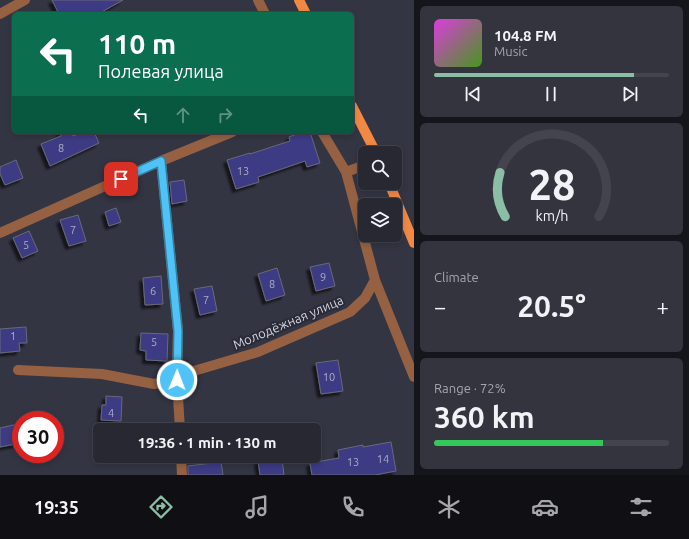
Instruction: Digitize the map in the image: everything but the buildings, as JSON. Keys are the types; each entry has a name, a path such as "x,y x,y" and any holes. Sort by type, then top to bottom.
{"main road":[{"path":"299,0 305,12"},
{"path":"354,110 372,146"},
{"path":"392,190 414,243"}],"street":[{"path":"0,14 25,0"},
{"path":"258,0 264,12"},
{"path":"0,233 161,161 227,134"},
{"path":"323,134 346,172 375,280 414,377"},
{"path":"161,161 178,331 177,380 180,423"},
{"path":"346,172 358,168"},
{"name":"Молодёжная улица","path":"18,370 102,374 154,384 177,380 188,373 258,352 350,312 365,298 375,280"},
{"path":"181,463 182,475"}],"route":[{"path":"121,179 161,161 178,331 177,380"}]}
